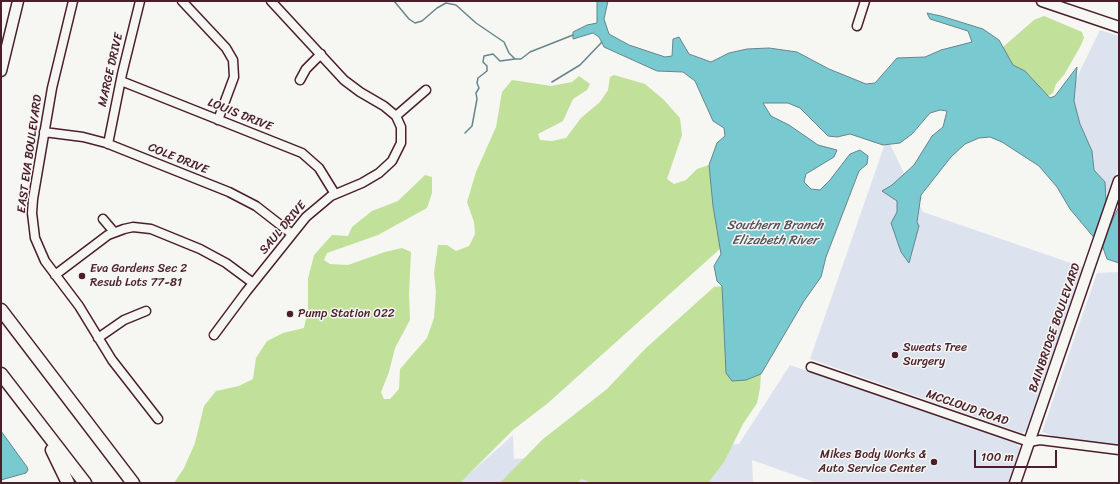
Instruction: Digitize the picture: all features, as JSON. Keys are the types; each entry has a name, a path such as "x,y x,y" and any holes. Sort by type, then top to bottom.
{"highway":[{"path":"1,310 60,390 132,483"},
{"path":"1,374 85,483"},
{"path":"60,390 139,483"},
{"path":"36,421 68,483"}],"main road":[{"path":"1,71 18,1"},
{"path":"1042,1 1119,26"},
{"name":"BAINBRIDGE BOULEVARD","path":"1015,483 1119,181"}],"street":[{"name":"EAST EVA BOULEVARD","path":"73,1 52,88 44,132 32,206 33,227 40,251 55,275 79,306 112,360 158,419"},
{"name":"MARGE DRIVE","path":"108,144 140,1"},
{"path":"182,1 226,48 232,60 234,77 218,120"},
{"path":"271,1 352,86 396,116 426,90"},
{"path":"857,26 865,1"},
{"path":"300,80 306,68 321,54"},
{"name":"LOUIS DRIVE","path":"121,81 302,153 319,168 335,194"},
{"name":"SAUL DRIVE","path":"214,335 253,283 315,208 335,194 371,178 392,161 398,151 402,134 401,127 396,116"},
{"name":"COLE DRIVE","path":"44,132 84,137 108,144 229,192 269,215 292,234"},
{"path":"103,219 114,232"},
{"path":"55,275 114,232 133,227 151,229 213,255 253,283"},
{"path":"98,338 124,320 146,311"},
{"name":"MCCLOUD ROAD","path":"812,367 1029,442 1040,440 1119,450"}],"shaded area":[{"path":"1100,30 1119,36 1119,165 1109,194 1105,192 1105,182 1094,170 1092,151 1080,124 1074,101 1075,81"},
{"path":"887,138 923,212 1085,268 1030,429 1022,433 810,359"},
{"path":"1119,272 1119,448 1068,441 1042,432 1097,273"},
{"path":"790,365 1017,444 1022,451 1011,483 817,483 752,460 753,483 459,483 513,435 514,459 739,444"}],"green space":[{"path":"1044,16 1082,32 1084,38 1064,75 1056,84 1053,93 1048,96 1025,71 1013,65 1003,47 1034,20"},
{"path":"614,75 645,84 663,99 680,118 682,135 667,179 674,184 686,180 697,169 709,165 713,206 721,248 548,403 513,430 460,483 174,483 184,468 195,443 204,406 216,391 239,386 253,379 256,358 267,341 283,333 304,328 308,310 308,279 314,255 332,235 348,236 352,227 372,211 398,201 425,175 432,177 432,193 427,208 378,235 327,253 324,260 330,264 348,265 385,252 402,248 411,252 409,293 410,320 395,348 389,372 381,392 384,399 390,399 399,389 400,369 427,338 434,318 436,292 434,273 438,245 447,245 456,251 469,246 475,234 474,222 467,202 476,172 496,127 502,92 512,80 551,86 572,82 579,76 590,84 587,90 573,99 563,121 538,134 540,140 552,141 566,138 581,118 600,102 608,90 610,77"},
{"path":"722,286 726,373 746,380 761,374 757,403 743,424 724,462 708,483 593,483 581,479 577,483 500,483 543,439 607,389 646,348 714,287"}],"water":[{"name":"Southern Branch Elizabeth River","path":"597,1 608,1 604,19 609,34 629,45 665,57 672,56 673,39 679,37 689,54 711,62 729,53 747,49 769,48 797,52 829,69 866,84 875,83 897,58 925,57 941,50 972,42 968,31 930,19 927,13 983,29 999,40 1013,65 1025,71 1050,98 1055,96 1077,67 1074,101 1080,124 1092,151 1094,170 1105,182 1106,201 1096,235 1104,239 1119,206 1119,263 1107,259 1102,245 1070,209 1057,187 1039,166 1002,142 990,137 979,138 965,144 951,157 921,195 917,222 919,226 909,263 901,252 891,223 897,212 897,201 882,191 892,185 914,165 932,136 943,127 947,111 940,110 930,113 912,134 900,143 883,145 850,134 837,137 828,136 800,108 788,103 763,103 771,116 789,125 818,145 837,150 834,157 806,174 804,182 811,189 820,190 830,180 850,154 860,150 868,156 867,164 859,171 826,257 821,277 804,301 761,374 746,380 732,381 726,373 722,286 717,281 714,266 721,254 713,206 709,165 717,143 725,136 724,128 713,121 695,81 683,72 657,71 604,47 599,37 593,33 573,39 573,32 587,25 597,23"},
{"path":"1,431 28,470 26,473 1,480"}],"waterway":[{"path":"394,1 409,19 415,23 422,21 437,8 446,3 456,5 476,23 504,42 509,53 515,59 521,59 530,52 573,35"},
{"path":"552,82 580,65 602,42"},
{"path":"465,133 472,126 477,99 476,93 479,88 477,83 478,78 487,71 487,66 483,62 484,56 493,54 500,61 515,59"}],"place":[{"name":"Eva Gardens Sec 2 Resub Lots 77-81","path":"82,276"},
{"name":"Pump Station 022","path":"290,314"},
{"name":"Sweats Tree Surgery","path":"895,355"},
{"name":"Mikes Body Works & Auto Service Center","path":"934,462"}]}
